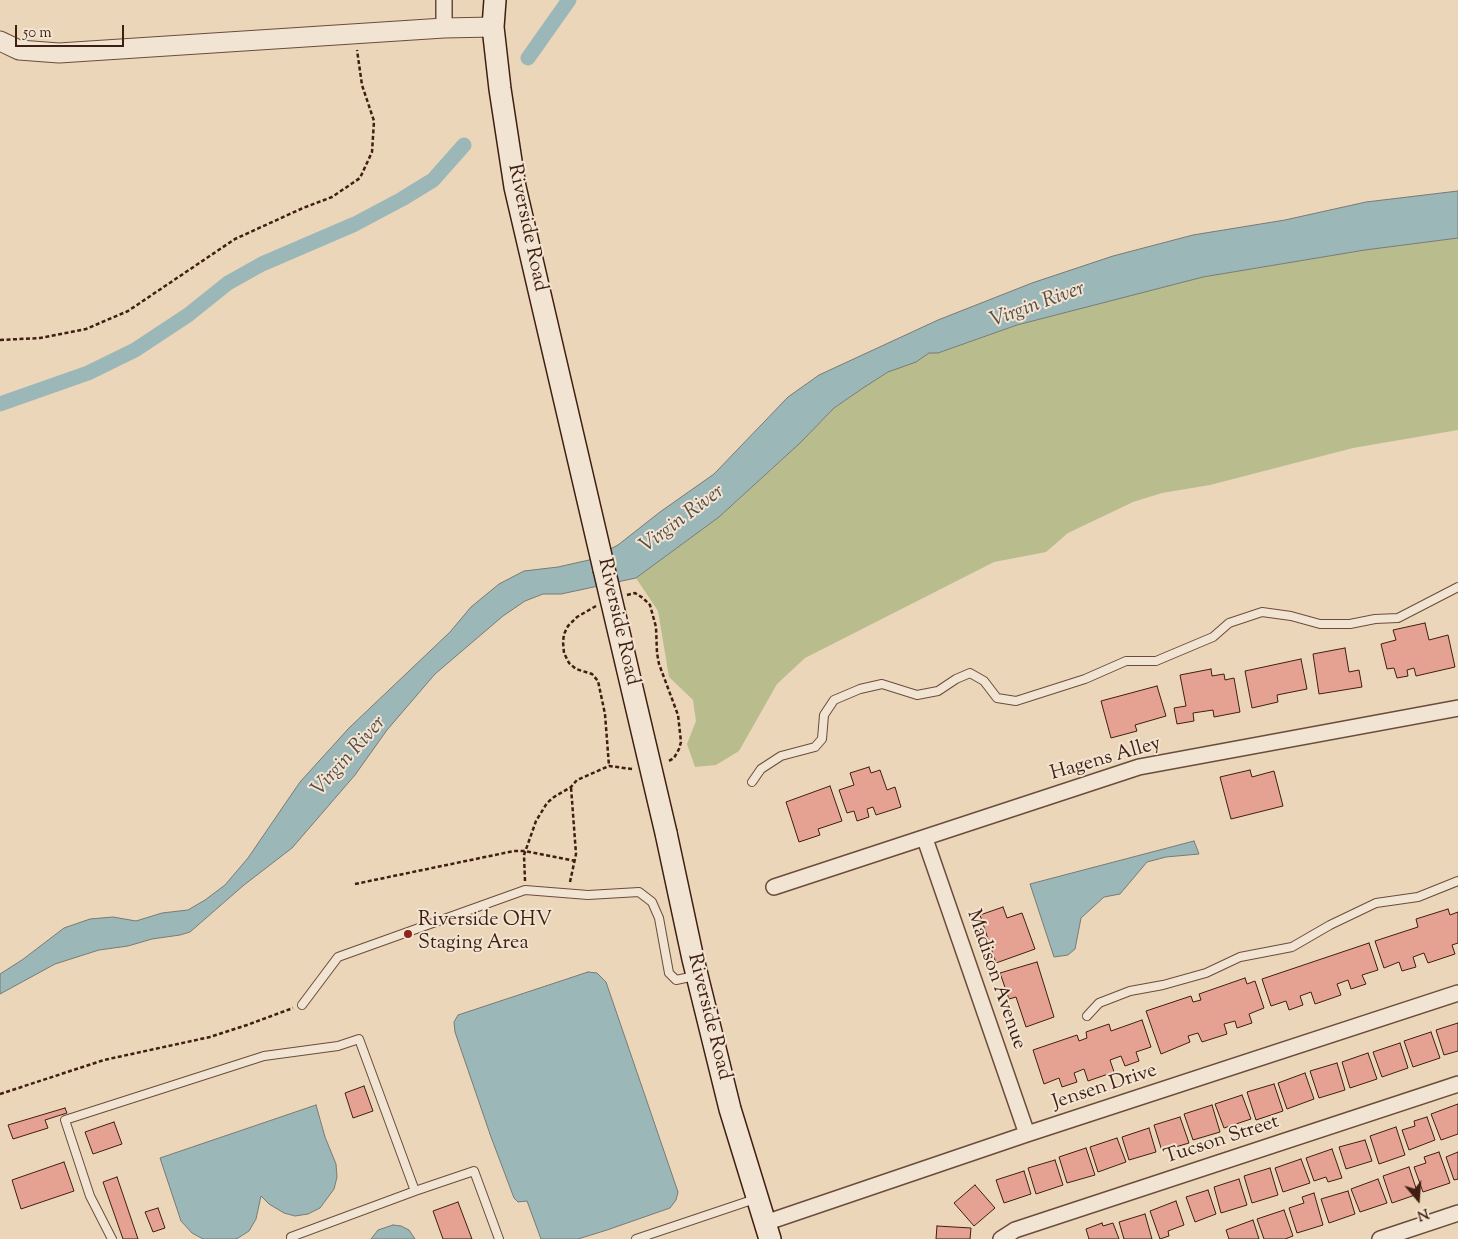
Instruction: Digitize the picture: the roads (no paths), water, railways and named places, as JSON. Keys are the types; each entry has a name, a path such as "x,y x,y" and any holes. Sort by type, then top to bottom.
{"main road":[{"name":"Riverside Road","path":"495,0 493,27 500,89 515,187 666,834 697,976 730,1109 768,1231"}],"street":[{"path":"444,0 444,28"},
{"path":"0,41 19,50 58,53 444,28 493,27"},
{"name":"Hagens Alley","path":"774,887 925,839 1139,767 1458,708"},
{"name":"Madison Avenue","path":"925,839 1027,1134"},
{"name":"Jensen Drive","path":"768,1231 1027,1134 1458,993"},
{"name":"Tucson Street","path":"1001,1239 1015,1230 1458,1084"},
{"path":"1380,1239 1458,1213"}],"lane":[{"path":"752,782 761,769 781,756 815,747 822,739 824,715 834,700 860,689 882,684 917,695 938,691 970,673 984,682 997,698 1016,701 1085,679 1126,662 1156,661 1213,637 1229,624 1262,612 1291,616 1320,624 1350,624 1375,619 1398,618 1458,587"},
{"path":"1087,1016 1099,1003 1130,991 1206,973 1240,957 1292,946 1376,903 1418,897 1458,882"},
{"path":"302,1005 338,957 525,890 588,895 639,892 652,902 659,918 669,973 676,980 697,976"},
{"path":"112,1239 90,1196 65,1120 264,1056 338,1046 359,1039 415,1191"},
{"path":"291,1239 291,1237 415,1191 474,1172 499,1239"},
{"path":"636,1239 757,1199"}],"water":[{"name":"Virgin River","path":"1458,191 1458,238 1365,250 1203,277 1017,325 938,353 929,353 916,362 888,372 834,408 800,443 719,517 636,578 561,594 543,594 525,601 503,616 435,674 387,730 355,775 292,848 244,885 190,932 152,939 128,946 99,950 55,964 0,994 0,974 64,928 90,919 113,917 136,921 162,913 188,910 225,885 248,858 300,782 349,728 450,632 471,607 499,584 524,571 558,567 589,560 618,545 660,512 714,474 788,397 819,375 938,320 1032,283 1113,256 1193,235 1285,220 1366,202"},
{"path":"1194,841 1199,854 1166,857 1147,862 1120,894 1104,897 1081,918 1075,949 1068,955 1054,957 1030,884"},
{"path":"588,972 597,973 606,982 678,1192 676,1200 670,1208 607,1230 578,1239 541,1239 527,1201 518,1202 514,1198 455,1032 454,1022 458,1015"},
{"path":"316,1105 325,1137 336,1164 337,1177 334,1189 320,1208 308,1214 295,1216 284,1213 269,1204 261,1196 256,1219 249,1231 238,1238 203,1239 192,1233 181,1221 160,1158"},
{"path":"393,1225 409,1230 415,1239 371,1239 378,1230"}],"waterway":[{"path":"528,58 569,0"},
{"path":"0,404 88,373 135,350 188,315 228,283 262,264 355,224 433,180 464,145"}],"place":[{"name":"Riverside OHV Staging Area","path":"408,934"}]}
